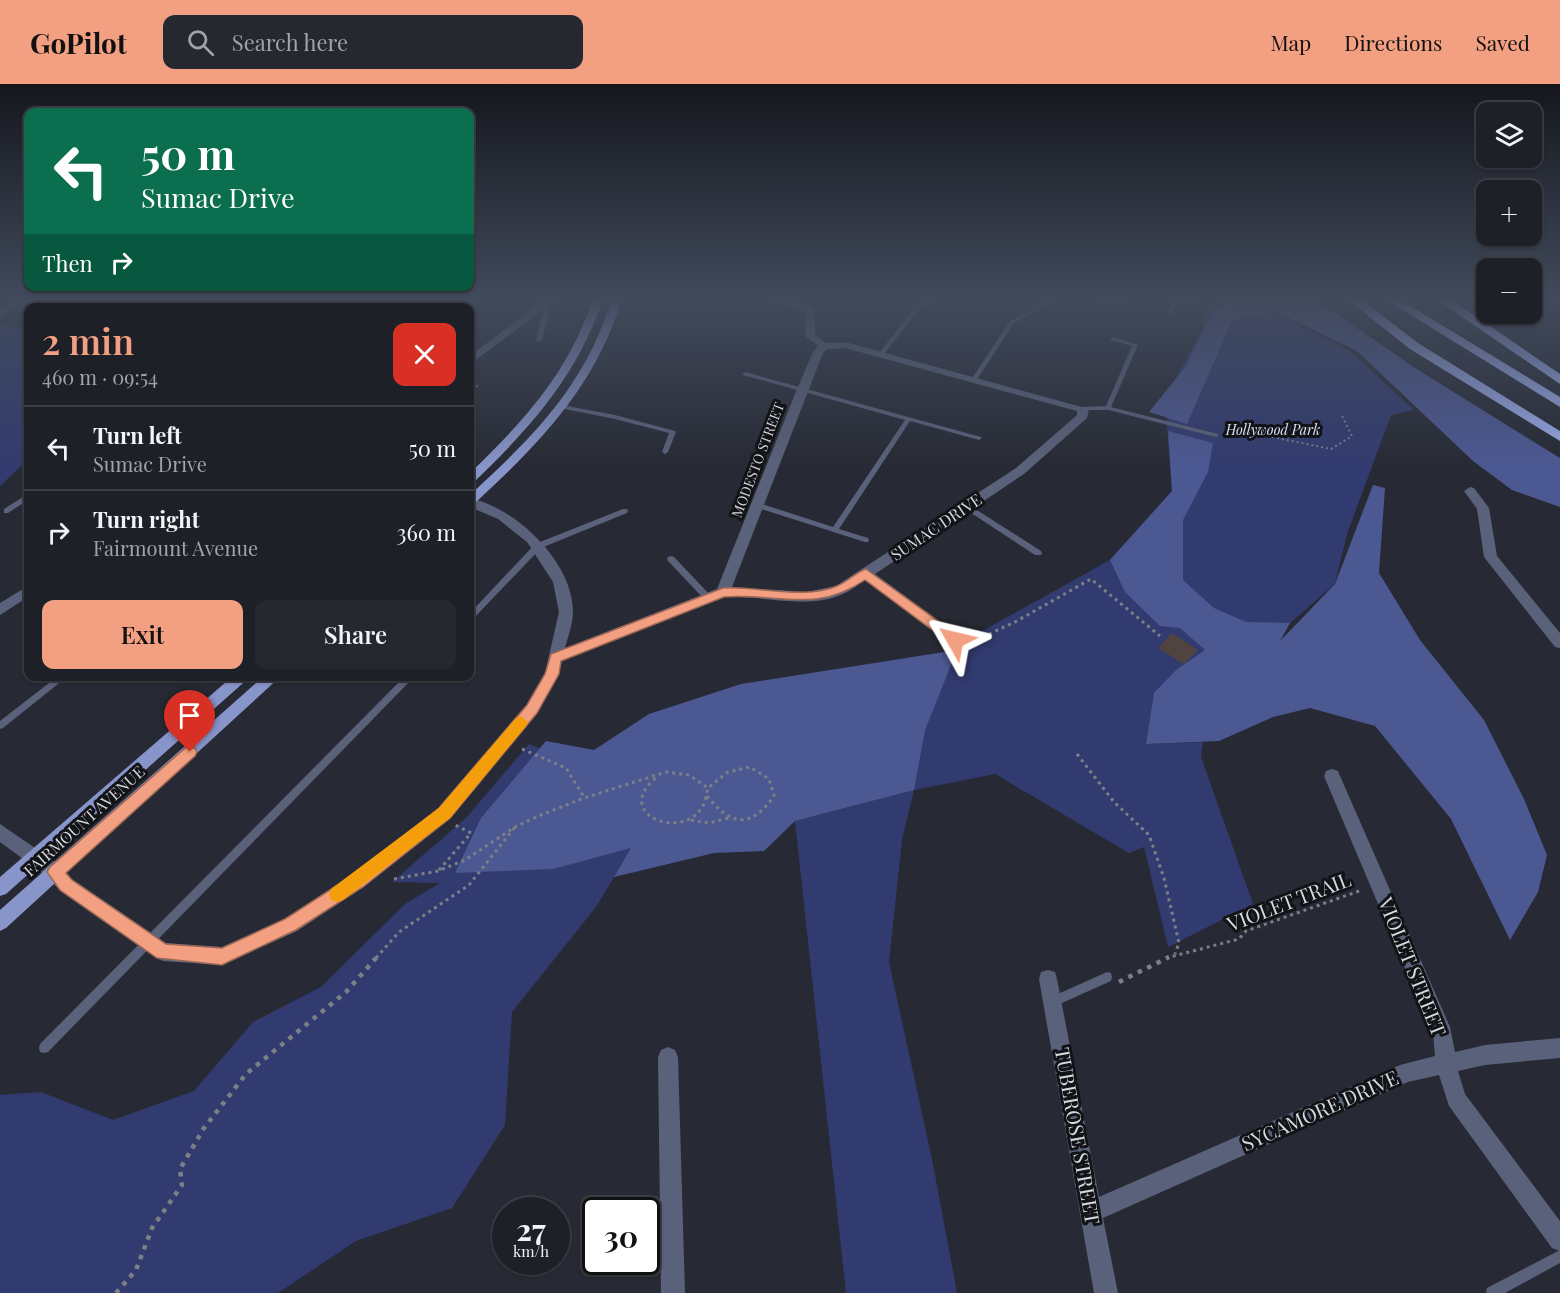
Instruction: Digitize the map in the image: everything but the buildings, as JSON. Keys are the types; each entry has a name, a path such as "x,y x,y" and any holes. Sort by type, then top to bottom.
{"highway":[{"path":"1429,355 1560,437"},
{"path":"1483,355 1560,403"},
{"path":"1524,355 1560,380"}],"main road":[{"path":"474,475 518,430 565,376 577,355"},
{"path":"474,498 524,452 561,407 594,355"},
{"name":"FAIRMOUNT AVENUE","path":"0,888 238,681"},
{"name":"FAIRMOUNT AVENUE","path":"0,922 268,681"}],"street":[{"name":"MODESTO STREET","path":"723,592 817,355"},
{"path":"886,355 1083,409"},
{"name":"SUMAC DRIVE","path":"555,658 723,592 749,591 806,597 840,590 1020,471 1083,416 1083,409"},
{"path":"1470,491 1483,508 1491,557 1560,644"},
{"path":"0,832 55,872 66,885 163,952 222,956 291,925 357,882 445,813 532,709 552,674 566,612 560,581 538,546 502,516 474,504"},
{"path":"866,574 955,640"},
{"path":"0,610 24,594"},
{"name":"VIOLET STREET","path":"1332,776 1443,1034 1446,1064 1456,1099 1560,1240"},
{"name":"TUBEROSE STREET","path":"1048,980 1107,1293"},
{"name":"SYCAMORE DRIVE","path":"1091,1212 1407,1072 1485,1055 1560,1048"},
{"path":"668,1057 674,1293"}],"lane":[{"path":"974,380 990,355"},
{"path":"1108,408 1131,355"},
{"path":"745,374 979,438"},
{"path":"561,407 615,417 673,432 665,452"},
{"path":"1083,409 1108,408 1216,435"},
{"path":"834,530 909,418"},
{"path":"6,512 24,500"},
{"path":"757,505 866,540"},
{"path":"967,507 1038,553"},
{"path":"474,613 538,546 625,511"},
{"path":"671,559 708,598"},
{"path":"0,726 58,681"},
{"path":"44,1048 406,681"},
{"path":"1053,1002 1107,977"},
{"path":"1492,1293 1560,1257"}],"path":[{"path":"1228,428 1331,448 1352,436 1342,416"},
{"path":"955,640 962,646 1016,622 1091,579 1160,636"},
{"path":"522,749 566,768 584,798"},
{"path":"1077,754 1114,802 1149,835 1164,878 1179,943 1175,954"},
{"path":"658,776 643,791 641,805 644,811 662,825 677,825 691,820 709,823 729,819 747,821 765,811 774,796 770,778 758,768 744,765 729,770 708,788 707,796 691,820"},
{"path":"394,879 438,871 465,860 515,827 584,798 658,776 678,771 702,780 708,788"},
{"path":"707,796 715,807 729,819"},
{"path":"438,871 471,833 455,825"},
{"path":"116,1293 136,1270 152,1228 182,1185 180,1169 204,1128 246,1074 346,992 399,932 469,885 515,827"},
{"name":"VIOLET TRAIL","path":"1107,977 1121,983 1175,954 1239,939 1246,931 1256,927 1378,885"}],"green space":[{"path":"0,355 24,355 24,466 21,466 0,486"},
{"name":"Hollywood Park","path":"1188,355 1355,355 1414,410 1391,415 1347,534 1335,584 1290,623 1261,655 1148,730 1146,744 1203,742 1201,757 1253,904 1168,947 1144,847 1129,853 995,774 914,790 902,840 889,962 933,1164 957,1293 846,1293 795,821 899,794 623,862 596,907 512,1012 505,1125 452,1208 356,1241 278,1293 0,1293 0,1095 41,1092 113,1120 194,1091 253,1022 321,987 405,904 440,883 392,882 466,818 529,744 583,765 930,660 1110,560 1172,491 1165,399"}],"shaded area":[{"path":"1191,355 1217,355 1187,424 1149,412 1186,366"},
{"path":"1362,355 1397,355 1560,458 1560,507 1512,490 1473,461"},
{"path":"1168,431 1213,443 1208,472 1183,520 1183,580 1214,608 1246,622 1290,623 1280,641 1335,584 1373,485 1385,488 1379,573 1420,640 1484,720 1524,799 1547,855 1538,892 1510,940 1451,819 1375,726 1310,708 1273,717 1219,741 1146,744 1154,693 1176,670 1205,650 1180,628 1160,626 1125,592 1110,560 1172,491"},
{"path":"957,650 925,730 914,790 795,821 764,851 714,853 614,877 631,848 553,869 455,873 481,818 546,741 594,750 649,714 741,684"}],"slow traffic":[{"path":"337,895 445,813 521,722"}],"route":[{"path":"190,752 55,872 66,885 163,952 222,956 291,925 357,882 445,813 532,709 552,674 555,658 723,592 749,591 806,597 840,590 866,574 955,640"}]}
